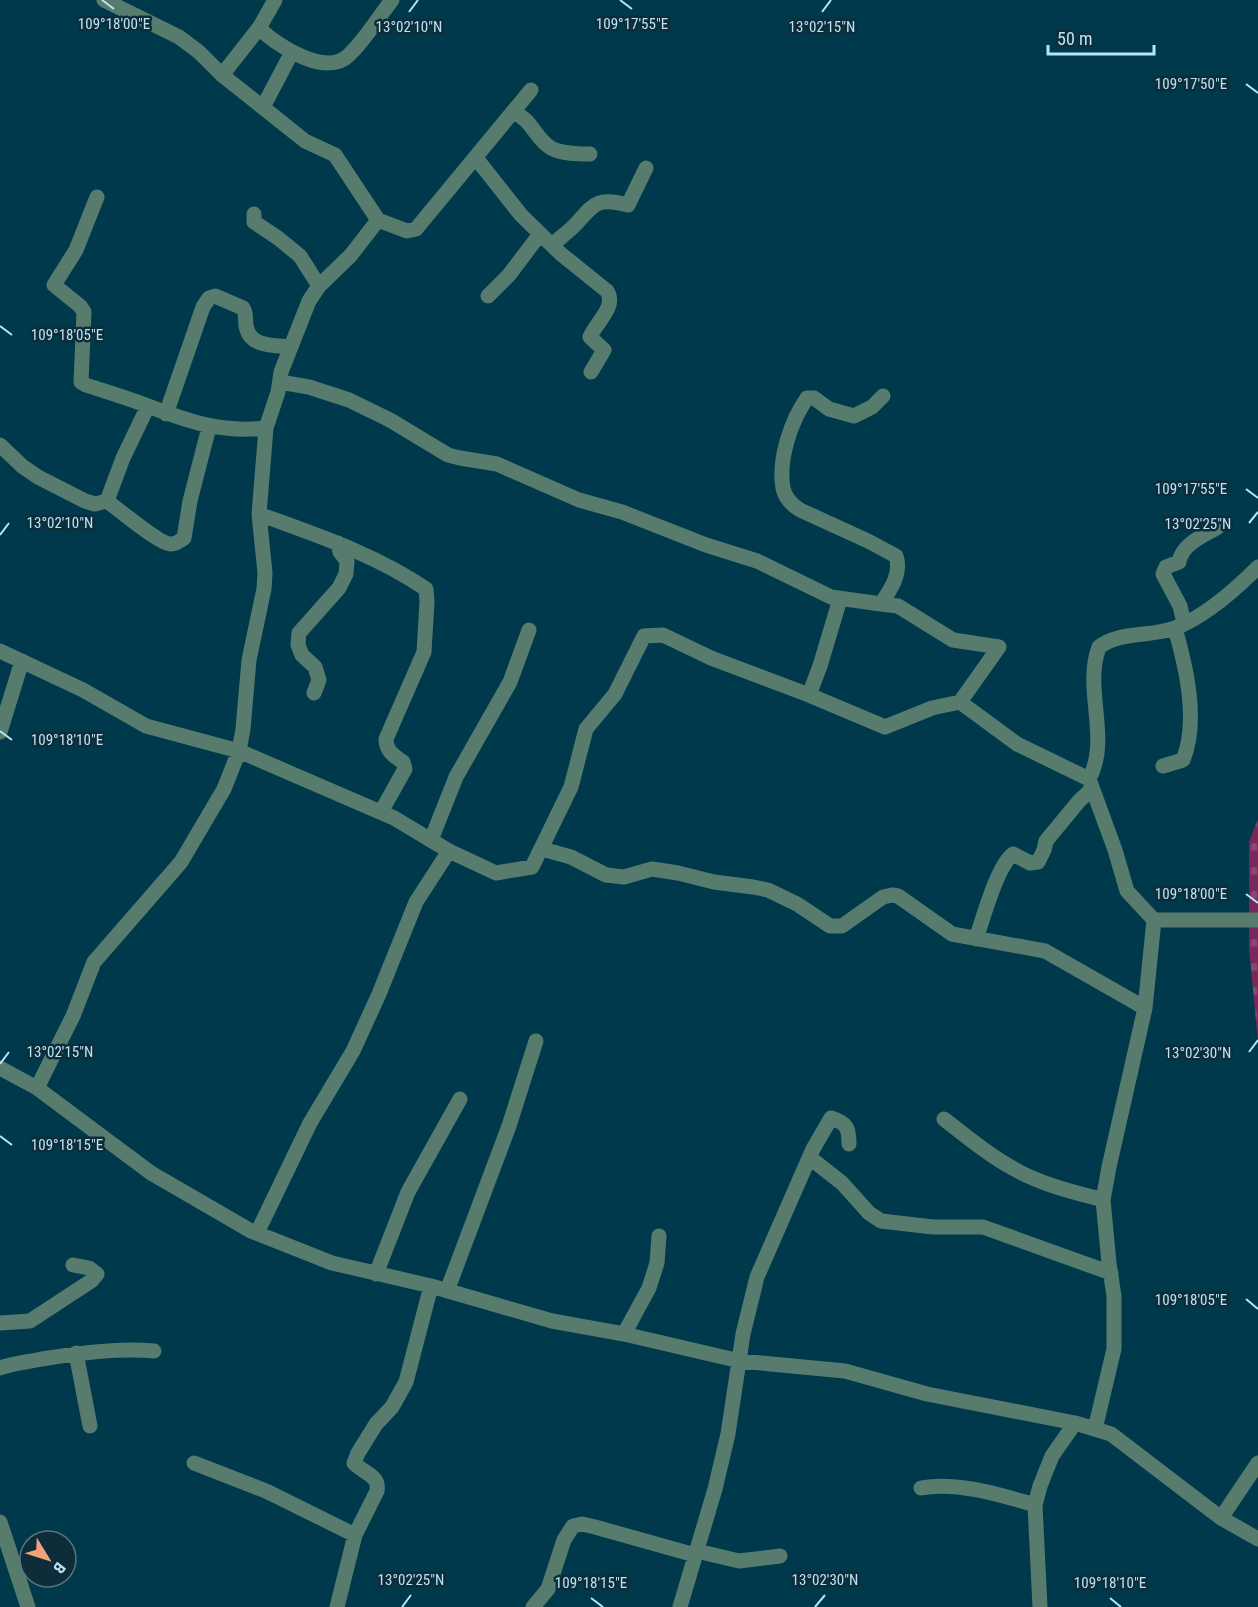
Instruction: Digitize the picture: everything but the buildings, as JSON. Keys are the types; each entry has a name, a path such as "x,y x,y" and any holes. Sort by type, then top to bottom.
{"street":[{"path":"222,75 259,28 275,0"},
{"path":"259,28 292,52 323,62 344,59 349,56 392,0"},
{"path":"110,1 179,37 199,52 222,75 305,141 337,156 378,220 407,231 416,229 531,90"},
{"path":"263,107 292,52"},
{"path":"513,112 524,116 551,148 576,154 590,154"},
{"path":"476,158 521,215 610,296 610,305 590,337 604,350 591,372"},
{"path":"553,244 590,207 597,203 614,202 628,205 646,168"},
{"path":"97,197 76,250 54,285 84,312 81,382 166,414 209,427 242,430 267,428"},
{"path":"254,213 254,222 300,256 319,286"},
{"path":"37,1088 73,1016 94,962 181,862 224,789 239,752 250,651 264,589 265,573 259,514 267,428 280,382 280,372 309,301 319,286 351,255 378,220"},
{"path":"488,296 508,275 540,234"},
{"path":"166,414 203,307 209,298 215,296 243,308 247,315 246,324 250,338 256,343 290,347"},
{"path":"0,651 83,690 146,726 239,752 381,812 449,852 496,873 532,867 571,787 586,729 615,694 644,636 663,635 711,658 809,695 885,728 932,708 960,702 999,646 953,640 898,606 831,597 757,561 706,545 622,512 579,500 497,464 448,455 390,420 349,400 318,390 280,382"},
{"path":"881,604 892,587 897,572 896,556 790,503 783,490 783,470 785,449 807,398 814,399 829,409 854,416 872,407 883,396"},
{"path":"107,501 123,458 148,406"},
{"path":"107,501 159,540 170,545 178,543 184,538 190,501 209,427"},
{"path":"0,445 22,466 38,477 86,501 95,504 107,501"},
{"path":"259,514 338,543 384,563 426,589 424,652 386,739 386,746 392,755 403,762 405,769 381,812"},
{"path":"1163,766 1183,760 1190,745 1190,714 1180,626 1180,606 1163,574 1166,567 1179,562 1180,553 1190,543 1218,527"},
{"path":"314,693 319,680 315,667 302,655 298,645 299,633 339,588 346,574 347,561 340,552 338,543"},
{"path":"976,939 1008,858 1013,854 1030,863 1038,862 1046,842 1090,784 1095,767 1098,733 1094,675 1099,646 1112,639 1180,626 1227,594 1258,567"},
{"path":"809,695 840,599"},
{"path":"431,840 456,777 510,682 529,630"},
{"path":"0,732 22,661"},
{"path":"960,702 1017,744 1090,784 1115,850 1127,891 1154,920 1258,920"},
{"path":"542,849 572,857 606,874 624,877 652,869 768,890 797,904 830,926 842,926 883,897 892,895 905,901 952,934 1045,951 1145,1008"},
{"path":"257,1233 310,1123 353,1051 416,902 449,852"},
{"path":"1095,1429 1114,1349 1114,1296 1103,1200 1145,1008 1154,920"},
{"path":"447,1291 509,1126 536,1041"},
{"path":"0,1068 37,1088 151,1173 257,1233 332,1263 431,1286 552,1321 624,1334 740,1361 845,1371 927,1394 1075,1423 1111,1434 1221,1518 1258,1539"},
{"path":"376,1274 408,1192 460,1099"},
{"path":"680,1607 728,1434 743,1334 757,1277 808,1160 831,1118 842,1121 849,1131 849,1144"},
{"path":"944,1119 1016,1170 1056,1187 1103,1200"},
{"path":"808,1160 813,1161 842,1183 869,1213 881,1221 933,1227 983,1227 1111,1273"},
{"path":"624,1334 649,1288 657,1263 659,1236"},
{"path":"0,1323 30,1321 92,1281 97,1274 89,1268 73,1265"},
{"path":"337,1607 355,1535 378,1485 376,1479 354,1463 376,1424 392,1407 406,1382 431,1286"},
{"path":"0,1368 16,1362 76,1353 134,1349 154,1351"},
{"path":"76,1353 90,1426"},
{"path":"1040,1607 1035,1505 1052,1456 1075,1423"},
{"path":"194,1463 266,1491 355,1535"},
{"path":"1221,1518 1258,1463"},
{"path":"921,1488 949,1485 1035,1505"},
{"path":"0,1522 28,1607"},
{"path":"533,1607 548,1589 564,1540 573,1526 582,1524 696,1553 739,1561 780,1556"}],"green space":[{"path":"1258,819 1258,1042 1249,948 1249,842"}]}
